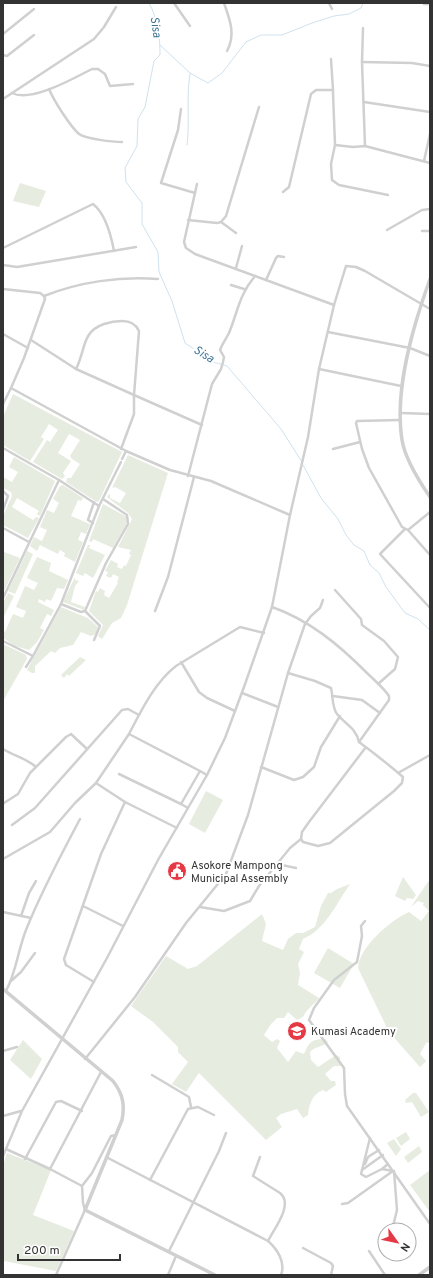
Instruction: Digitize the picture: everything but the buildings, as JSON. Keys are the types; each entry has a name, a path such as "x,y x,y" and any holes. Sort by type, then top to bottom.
{"street":[{"path":"174,3 190,26"},
{"path":"224,3 232,33 231,44 227,51"},
{"path":"329,3 332,9"},
{"path":"424,4 430,4"},
{"path":"3,99 94,39 104,27 116,7"},
{"path":"3,34 34,9"},
{"path":"363,28 362,62 365,146"},
{"path":"3,55 7,56 34,35"},
{"path":"331,59 334,145 331,164 332,180 334,183 388,195"},
{"path":"362,62 412,63 430,66"},
{"path":"12,93 24,96 49,90 92,69 98,69 105,74 110,86 132,84"},
{"path":"49,90 56,104 79,134 104,141 122,142"},
{"path":"283,192 289,187 312,94 316,90 333,90"},
{"path":"364,102 430,112"},
{"path":"222,222 226,216 259,107"},
{"path":"180,109 178,130 161,183 195,192"},
{"path":"424,161 430,134"},
{"path":"334,145 353,147 365,146 430,162"},
{"path":"197,184 184,242 186,248 195,254 334,305"},
{"path":"3,248 93,204 106,224 112,237 114,251"},
{"path":"387,230 422,210 430,209"},
{"path":"188,220 211,223 222,222 236,233"},
{"path":"422,231 430,231"},
{"path":"236,268 242,246"},
{"path":"3,265 16,267 136,247"},
{"path":"266,280 276,258 278,256 284,257"},
{"path":"3,1156 22,1111 94,982 158,860 207,775 225,738 264,633 272,607 290,515 304,459 319,369 334,305 346,266 350,265 365,271 430,309"},
{"path":"188,476 212,384 222,369 224,362 224,357 220,350 228,335 244,289 256,276"},
{"path":"3,289 33,292 44,296 63,288 118,279 158,279"},
{"path":"430,279 422,303 401,386 399,413 402,441 412,466 430,497"},
{"path":"231,285 244,289"},
{"path":"3,404 28,348 44,304 44,296"},
{"path":"76,369 83,353 87,334 95,327 111,322 122,321 132,323 139,331 134,414 121,449"},
{"path":"328,332 410,348 430,356"},
{"path":"3,334 28,348"},
{"path":"31,340 76,369 202,425"},
{"path":"319,369 401,386"},
{"path":"11,388 121,449 188,476 223,486 290,515"},
{"path":"399,413 430,414"},
{"path":"400,420 357,421 360,442 369,468 402,527 407,530 430,556"},
{"path":"333,449 360,442"},
{"path":"3,448 59,480 100,506"},
{"path":"26,667 61,604 100,506 126,451"},
{"path":"155,611 168,577 194,477"},
{"path":"3,598 59,480"},
{"path":"3,491 8,496 3,510"},
{"path":"85,611 106,564 128,524 127,515 103,499"},
{"path":"93,523 88,520 94,502"},
{"path":"430,512 380,554 430,608"},
{"path":"3,528 29,542"},
{"path":"335,590 361,619 362,625 384,641 398,657 395,669 378,684"},
{"path":"85,1059 118,1020 171,943 221,882 230,867 288,673 305,624 320,608 323,600"},
{"path":"61,604 81,612 85,611 100,626 94,640"},
{"path":"272,607 292,614 305,624 324,634 347,652 389,696 390,700 359,742"},
{"path":"3,859 26,845 46,836 96,783 168,672 181,662 240,627 264,633"},
{"path":"3,641 33,656"},
{"path":"181,662 199,692 207,698 235,710"},
{"path":"288,673 331,688 336,713 358,735 359,742 403,777 402,783 398,787 330,843 318,846 302,842 301,839"},
{"path":"242,693 278,707"},
{"path":"333,696 362,700 380,713"},
{"path":"12,825 35,808 122,710 128,709 139,715"},
{"path":"261,767 294,780 303,777 314,767 321,747 340,716"},
{"path":"4,803 18,794 30,773 70,734 87,749"},
{"path":"129,734 207,775"},
{"path":"199,907 224,911 250,901 259,886 290,848 301,839 302,832 309,822 366,747"},
{"path":"3,749 16,757 27,759 36,767"},
{"path":"398,773 430,755"},
{"path":"181,804 200,772"},
{"path":"119,774 188,808"},
{"path":"96,783 125,802 177,828"},
{"path":"94,982 66,965 64,962 101,854 125,802"},
{"path":"11,981 19,948 31,918 80,819"},
{"path":"278,864 296,868"},
{"path":"21,916 29,893 36,881"},
{"path":"83,906 123,926"},
{"path":"3,912 31,918"},
{"path":"365,921 361,926 362,936 356,962 334,980 314,1008 309,1020 344,1068 344,1094 347,1106 430,1224"},
{"path":"35,953 21,972 4,990 62,1040 113,1081 120,1090 123,1098 122,1120 117,1135 56,1275"},
{"path":"3,1051 17,1047"},
{"path":"50,1169 102,1072"},
{"path":"152,1074 189,1097 191,1107"},
{"path":"25,1159 56,1102 60,1101 82,1111"},
{"path":"150,1180 188,1109 191,1107 198,1107 214,1115"},
{"path":"3,1116 22,1111"},
{"path":"169,1251 192,1202 219,1151 226,1133"},
{"path":"117,1135 111,1136 92,1173 82,1186 85,1210 215,1275"},
{"path":"370,1137 361,1174 366,1177 382,1169 388,1164"},
{"path":"6,1149 25,1159 50,1169 82,1186"},
{"path":"362,1170 368,1157 379,1150"},
{"path":"362,1170 383,1156"},
{"path":"260,1157 253,1176 285,1196 286,1201 285,1208 268,1241"},
{"path":"108,1158 268,1241 277,1250 282,1261 283,1266 281,1275"},
{"path":"382,1169 394,1171"},
{"path":"342,1204 348,1203 394,1171"},
{"path":"394,1171 397,1210 394,1222"},
{"path":"303,1248 331,1263 333,1266 331,1275"},
{"path":"369,1251 385,1275"},
{"path":"168,1275 176,1256"},
{"path":"419,1275 430,1267"}],"shaded area":[{"path":"20,183 46,191 39,207 13,201"},
{"path":"13,394 122,452 99,501 97,502 66,482 67,478 71,478 80,464 70,456 80,440 69,434 58,453 71,461 63,473 65,476 62,479 33,462 47,440 50,442 58,430 49,424 41,437 44,439 30,461 3,445 3,417"},
{"path":"128,455 168,473 127,605 121,618 112,623 102,639 98,636 103,625 89,611 96,591 98,592 100,588 105,591 104,595 109,598 118,583 119,577 113,574 111,578 106,576 108,572 105,571 111,560 118,564 117,567 122,569 124,565 126,566 131,555 129,554 131,550 118,547 132,519 128,513 107,497 109,494 110,498 120,503 126,493 115,487 112,488"},
{"path":"14,457 55,481 40,516 37,514 39,511 17,498 12,507 33,520 36,517 39,518 28,538 3,525 3,516 12,496 11,492 3,488 3,477 12,482 18,472 9,467"},
{"path":"63,485 83,498 81,501 78,500 71,516 90,524 86,534 81,532 78,540 83,542 75,562 64,556 65,553 60,550 58,554 40,545 37,551 30,546 34,537 42,541 47,530 40,527 47,510 54,513 59,503 53,499 60,486"},
{"path":"103,504 127,517 126,525 113,548 93,539 92,542 89,541"},
{"path":"88,545 90,545 89,548 105,555 93,578 85,573 83,576 76,573"},
{"path":"27,551 33,554 15,594 8,591"},
{"path":"4,552 20,558 3,593 3,555"},
{"path":"37,557 51,563 49,571 68,580 64,589 57,588 51,601 46,599 45,602 39,599 38,602 54,610 51,616 47,614 40,628 44,630 37,642 29,650 15,646 3,638 3,631 5,632 13,614 23,618 26,611 16,607 25,586 34,590 38,583 27,578"},
{"path":"75,577 75,580 79,581 75,586 71,602 85,607 84,610 63,602"},
{"path":"8,593 14,596 3,618 3,603"},
{"path":"61,607 88,618 98,627 96,634 91,636 81,632 73,645 60,648 55,653 51,651 35,666 35,673 32,673 27,670"},
{"path":"3,644 26,655 27,659 3,701"},
{"path":"80,657 86,660 69,676 67,674 64,678 61,675"},
{"path":"206,791 223,800 205,833 189,824"},
{"path":"403,877 416,895 413,899 407,898 405,901 395,896"},
{"path":"430,879 430,1042 426,1043 420,1054 426,1061 420,1067 389,1032 358,968 360,960 370,943 394,921 409,912 421,921 429,911 423,905 424,903 418,901 411,907"},
{"path":"350,884 324,923 311,935 303,939 299,949 304,952 298,964 300,973 298,985 319,998 306,1011 303,1017 297,1020 288,1012 284,1018 277,1018 264,1035 272,1042 277,1039 280,1041 277,1048 288,1062 296,1051 304,1054 312,1042 325,1039 328,1042 310,1052 311,1060 318,1067 336,1055 340,1057 340,1066 334,1066 325,1074 331,1081 335,1081 336,1085 326,1092 323,1090 316,1094 310,1104 308,1115 303,1118 297,1109 281,1114 276,1118 282,1127 266,1140 199,1073 186,1092 172,1084 188,1062 178,1052 178,1047 153,1022 131,1006 166,956 188,969 197,966 262,914 266,924 262,941 283,950 288,939 296,933 303,933 315,927 321,906 328,893"},
{"path":"328,948 354,964 340,988 314,973"},
{"path":"23,1040 42,1059 31,1079 10,1060"},
{"path":"413,1093 416,1093 429,1112 421,1117 412,1102 406,1103 405,1100"},
{"path":"406,1132 410,1139 401,1146 396,1138"},
{"path":"394,1139 401,1149 396,1156 387,1143"},
{"path":"419,1146 422,1152 408,1163 404,1157"},
{"path":"7,1153 51,1170 33,1215 74,1231 56,1271 4,1261 3,1275 3,1166"},
{"path":"430,1170 430,1212 410,1185"}],"waterway":[{"name":"Sisa","path":"149,3 155,15 158,28 160,55 154,61 145,107 138,119 137,146 125,168 126,182 142,203 142,224 158,252 159,272 172,301 185,343 213,362 227,366 281,429 302,462"},
{"path":"160,45 190,73 208,83 222,73 246,42 261,35 282,35 334,16 349,14 361,8 363,3"},
{"path":"187,145 188,92 190,74"},
{"name":"Sisa","path":"303,465 321,498 338,519 346,535 354,545 364,551 370,565 379,573 386,587 405,613 418,619 430,630"}],"place":[{"name":"Asokore Mampong Municipal Assembly","path":"177,871"},
{"name":"Kumasi Academy","path":"297,1031"}]}
